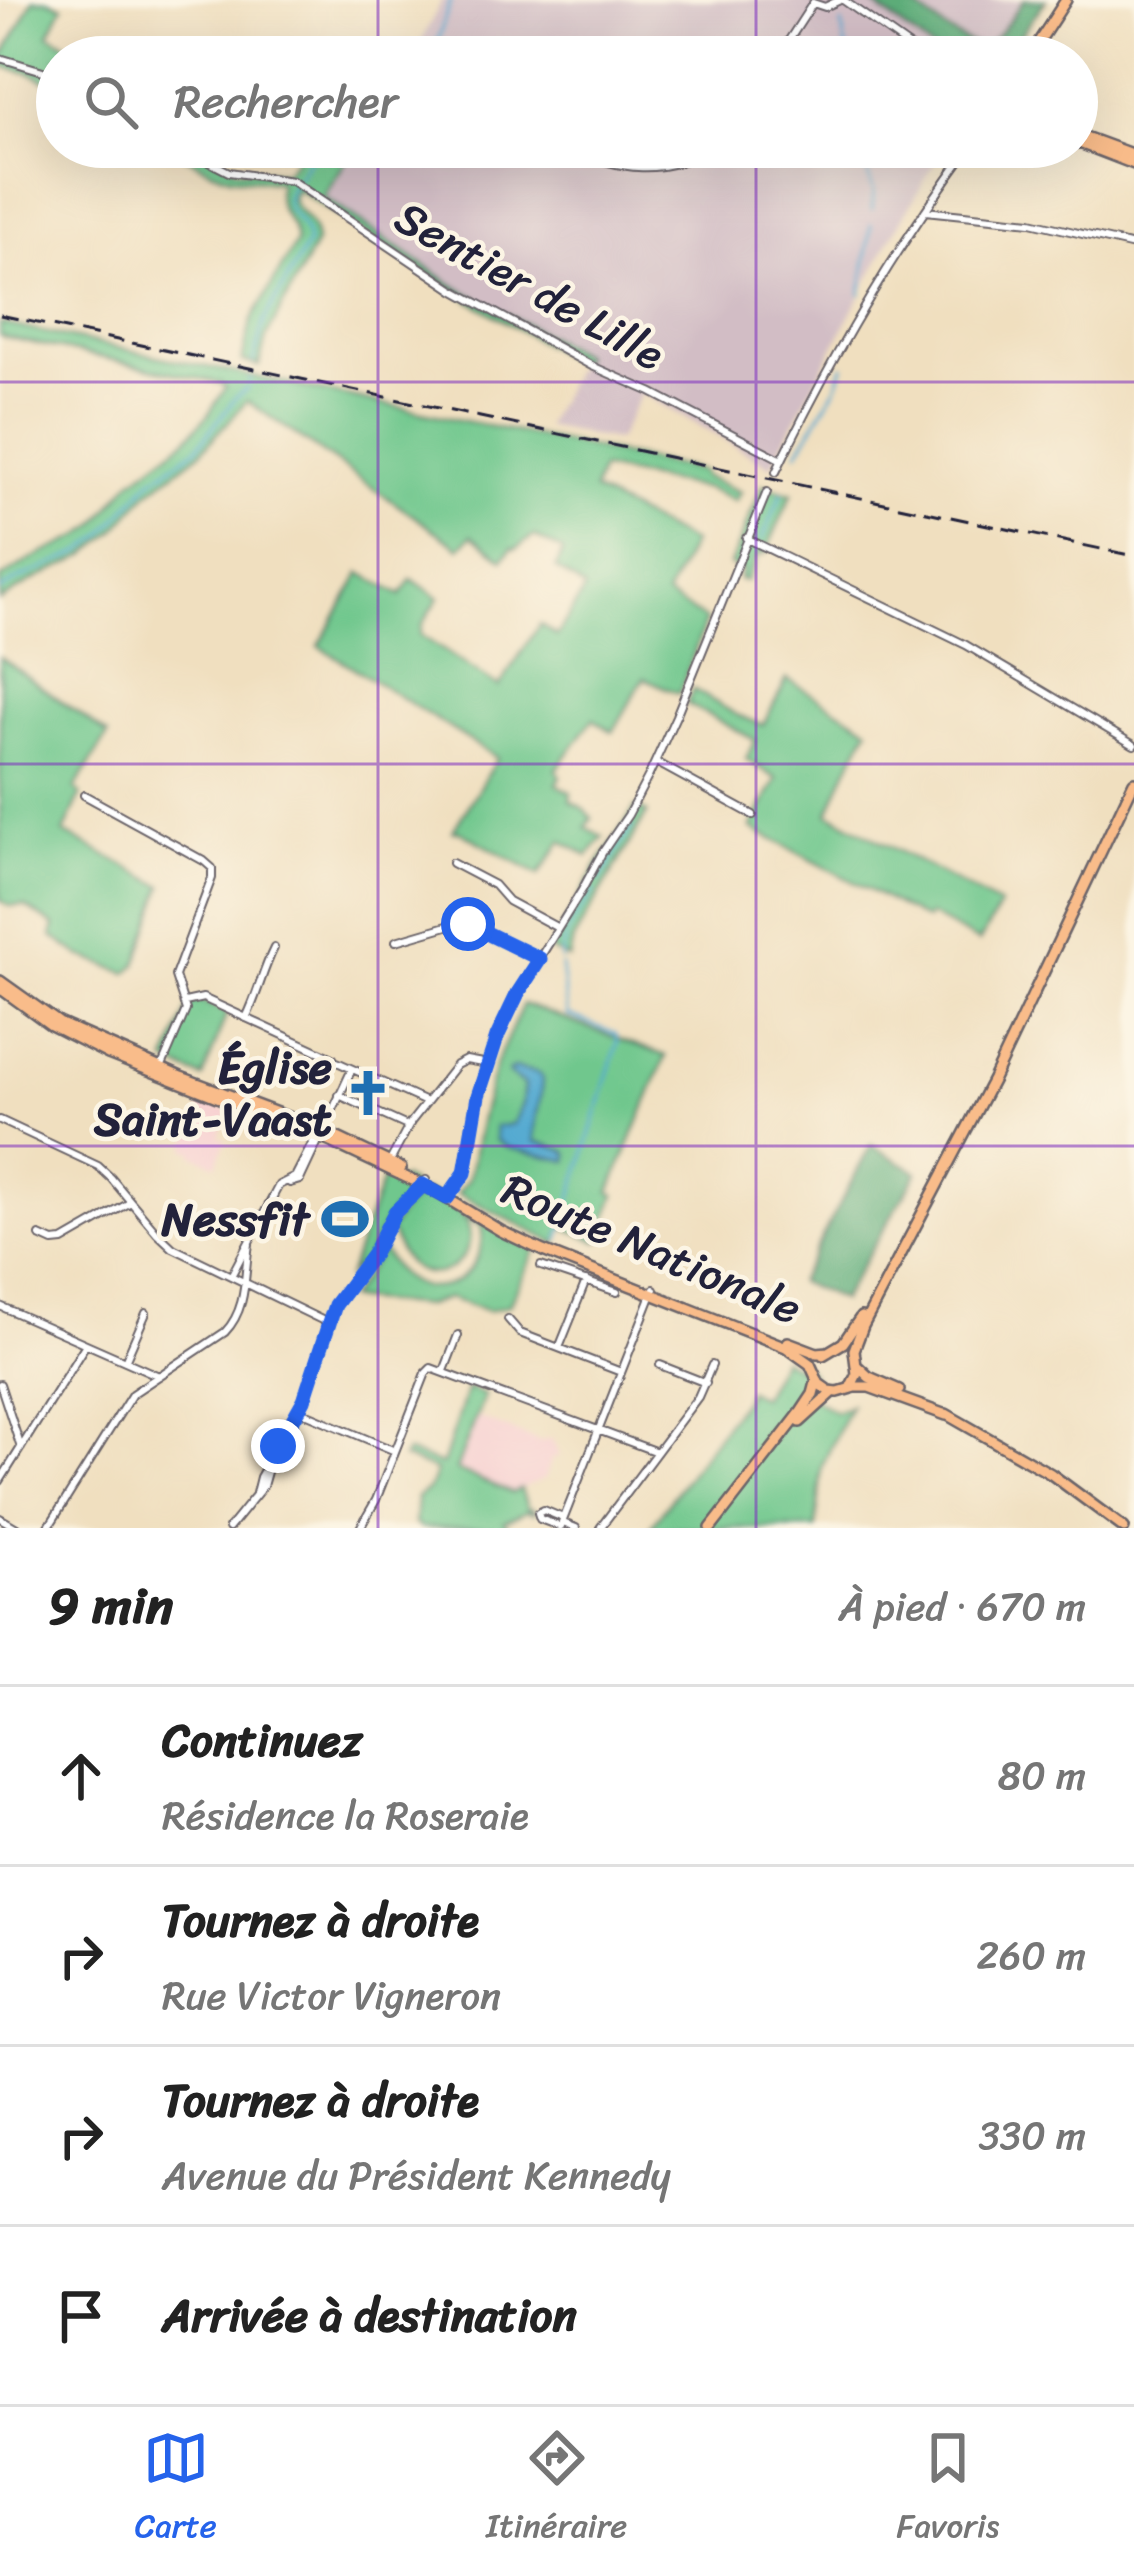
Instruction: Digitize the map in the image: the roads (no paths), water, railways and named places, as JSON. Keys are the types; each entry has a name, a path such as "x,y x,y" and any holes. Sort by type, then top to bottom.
{"main road":[{"path":"1041,36 1066,0"},
{"path":"1098,146 1134,160"},
{"path":"849,1388 857,1376 855,1362 863,1326 1000,1066 1134,782"},
{"name":"Route Nationale","path":"0,984 55,1021 160,1071 321,1133 522,1237 786,1347 810,1364 816,1377"},
{"path":"711,1528 801,1412 813,1394 818,1360 857,1325 921,1214"},
{"name":"Route Nationale","path":"653,1292 817,1353 831,1351"},
{"path":"831,1351 844,1352 869,1377 1051,1474 1124,1528"},
{"path":"816,1377 833,1392"},
{"path":"719,1517 811,1409 833,1392 862,1386 946,1415"}],"street":[{"path":"791,36 812,1 831,6 842,0 894,36"},
{"path":"0,58 36,69"},
{"name":"Sentier de Lille","path":"221,168 296,182 454,290 597,369 782,460"},
{"path":"776,472 828,372 953,168"},
{"path":"925,211 1031,222 1134,246"},
{"path":"449,1196 466,1170 475,1110 509,1010 628,815 655,762 767,492"},
{"path":"746,538 966,645 1134,746"},
{"path":"655,762 753,814"},
{"path":"84,795 212,868 175,976 186,1013 160,1071"},
{"path":"452,863 558,928"},
{"path":"396,941 461,922 540,959"},
{"path":"247,1018 274,948"},
{"path":"185,1002 203,998 426,1102"},
{"path":"388,1165 408,1127 459,1063 488,1064"},
{"path":"231,1276 278,1187 284,1181 301,1180 352,1069"},
{"path":"339,1095 408,1127"},
{"path":"0,1120 107,1173 173,1248 328,1323"},
{"path":"229,1528 256,1493 290,1427 335,1305 373,1254 395,1212 425,1183"},
{"path":"40,1236 60,1242 131,1202"},
{"path":"48,1528 135,1392 228,1330 238,1315 249,1244"},
{"path":"542,1266 617,1292"},
{"path":"559,1348 586,1281"},
{"path":"576,1528 562,1524 653,1292"},
{"path":"0,1306 159,1376"},
{"path":"124,1361 146,1312"},
{"path":"508,1319 520,1334 621,1372"},
{"path":"444,1370 458,1335"},
{"path":"0,1481 86,1344"},
{"path":"660,1365 706,1383"},
{"path":"600,1528 706,1383 712,1365"},
{"path":"360,1528 374,1504 425,1373 434,1367 657,1451"},
{"path":"0,1384 21,1448"},
{"path":"298,1410 395,1450"},
{"path":"0,1518 17,1528"}],"water":[{"path":"515,1068 542,1077 535,1141 566,1151 568,1161 508,1148 496,1140 495,1127 513,1124 522,1105 524,1085 509,1074"}],"waterway":[{"path":"439,36 451,0"},
{"path":"842,24 844,36"},
{"path":"297,179 304,168"},
{"path":"865,168 874,190 872,209"},
{"path":"253,362 264,321 308,243 287,202 293,184"},
{"path":"861,294 871,225"},
{"path":"838,383 843,366"},
{"path":"249,383 250,379"},
{"path":"798,452 837,386"},
{"path":"0,591 81,552 103,535 150,481 196,449 248,388"},
{"path":"762,540 782,493"},
{"path":"599,881 632,826"},
{"path":"561,960 568,932 594,890"},
{"path":"559,1240 618,1042 616,1034 567,1015 561,966"}],"railway":[{"path":"0,315 1134,556"}],"place":[{"name":"Église Saint-Vaast","path":"368,1093"},
{"name":"Nessfit","path":"345,1219"}]}
